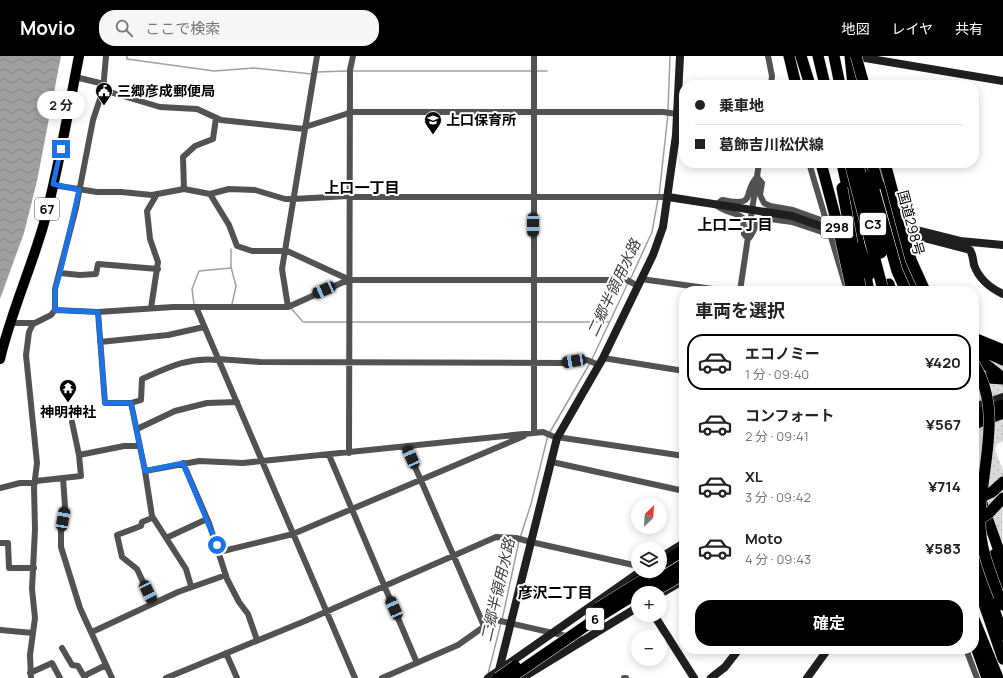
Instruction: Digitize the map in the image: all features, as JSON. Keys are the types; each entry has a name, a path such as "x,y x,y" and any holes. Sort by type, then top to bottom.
{"highway":[{"path":"789,56 795,80"},
{"path":"795,56 801,80"},
{"path":"801,56 808,80"},
{"path":"811,56 816,80"},
{"path":"818,56 824,80"},
{"path":"826,56 831,80"},
{"path":"853,57 859,80"},
{"path":"835,61 839,80"},
{"path":"835,61 841,80"},
{"name":"298","path":"819,168 856,286"},
{"path":"822,168 837,223 851,286"},
{"path":"836,168 842,188 860,286"},
{"path":"843,168 868,286"},
{"name":"C3","path":"851,168 883,286"},
{"name":"C3","path":"858,168 883,286"},
{"path":"867,168 892,256 899,278 904,286"},
{"path":"873,168 905,286"},
{"name":"国道298号","path":"880,168 913,286"},
{"path":"886,168 911,260 922,286"},
{"path":"842,188 883,286"},
{"path":"979,339 1003,350"},
{"path":"979,350 1003,360"},
{"path":"979,359 1003,378"},
{"path":"979,370 989,382 998,410 997,441 983,489 980,524 985,557 1003,605"},
{"path":"979,377 1003,378"},
{"path":"979,414 1003,405"},
{"path":"979,422 1003,413"},
{"path":"979,498 992,492 1003,482"},
{"path":"979,496 987,520 1002,555"},
{"path":"979,520 989,513 1003,498"},
{"path":"987,520 1003,586"},
{"path":"667,561 679,553"},
{"name":"6","path":"667,566 679,559"},
{"path":"979,565 1003,635"},
{"name":"6","path":"510,678 522,674 600,616 679,567"},
{"path":"663,586 679,577"},
{"path":"618,596 642,578"},
{"name":"6","path":"498,675 648,578"},
{"path":"979,589 1003,659"},
{"path":"522,674 631,604"},
{"path":"979,631 998,678"},
{"path":"979,637 993,678"},
{"path":"979,654 987,678"}],"main road":[{"name":"67","path":"0,358 9,323 34,253 53,184 79,56"}],"street":[{"path":"9,323 34,323 51,314 55,310 55,289 79,190 93,120 103,87 106,56"},
{"path":"288,307 282,270 317,56"},
{"path":"349,453 349,113 350,70 353,56"},
{"path":"532,433 534,363 534,56"},
{"path":"680,56 680,80"},
{"path":"768,56 772,80"},
{"path":"853,57 1003,81"},
{"path":"75,78 160,107 197,109 221,120 305,128 349,113 663,112 679,115"},
{"path":"184,189 184,157 195,146 214,140 216,118"},
{"path":"498,675 557,437 601,362 659,240 666,215 679,128"},
{"path":"741,286 758,168"},
{"path":"810,168 846,286"},
{"path":"891,168 917,271 922,286"},
{"path":"716,205 722,200 736,202 746,200 749,195 751,183 757,177"},
{"path":"757,177 762,183 760,195 764,203 770,206 793,210 821,220 825,219"},
{"path":"53,184 79,190 157,194 184,189 210,194 229,189 255,190 284,199 349,196 654,196 792,216 820,226"},
{"path":"151,308 158,262 150,239 146,215 157,194"},
{"path":"210,194 229,225 237,246 252,251 285,250 349,280"},
{"path":"716,205 721,211 738,214 743,218 744,234 748,239"},
{"path":"748,239 752,235 757,222 763,218 792,222 825,233 830,232"},
{"path":"912,230 960,241 1003,246"},
{"path":"909,237 920,237 970,250 974,265 982,279 995,290 1003,294"},
{"path":"60,273 80,275 96,274 98,264 158,269"},
{"path":"55,310 98,312 151,308 288,307 349,280 625,280 679,286"},
{"path":"196,307 355,678"},
{"path":"98,312 105,403 131,403 142,400 142,379 175,364 202,358 260,362 349,363 566,363 587,360 679,370"},
{"path":"34,323 29,332 25,360 29,380 37,451 35,482 34,568 32,589 35,618 30,664 31,676 52,663 60,678"},
{"path":"100,342 168,335 204,327"},
{"path":"979,338 1003,345"},
{"path":"979,405 1003,397"},
{"path":"136,429 176,411 207,403 237,402"},
{"path":"131,403 145,471 152,518 186,569 192,586"},
{"path":"0,488 20,483 81,476 79,455 71,422"},
{"path":"145,471 199,461 243,463 262,462 545,432 557,437 679,455"},
{"path":"219,552 293,534 532,433"},
{"path":"79,455 124,446 140,446"},
{"path":"406,446 484,626"},
{"path":"329,455 417,663"},
{"path":"552,462 679,490"},
{"path":"183,463 207,519 226,574 239,602 248,614 257,640"},
{"path":"63,478 65,506 61,527 61,547 77,598 112,678"},
{"path":"152,518 142,522 141,526 117,535 122,557 137,569 153,603"},
{"path":"166,538 207,519"},
{"path":"166,678 326,611 496,537 518,538 631,564"},
{"path":"0,543 8,543 9,568 34,568"},
{"path":"667,554 679,546"},
{"path":"92,632 192,586 226,574"},
{"path":"667,574 679,577"},
{"path":"488,678 498,675 551,634 631,578"},
{"path":"667,590 679,582"},
{"path":"574,618 594,621 631,601"},
{"path":"522,674 584,640 631,611"},
{"path":"382,678 458,645 484,626 496,620 551,634 584,640"},
{"path":"658,622 694,678"},
{"path":"0,630 33,633"},
{"path":"62,648 72,665 78,666 84,677 106,665"},
{"path":"226,653 237,678"},
{"path":"711,678 725,667 735,654"},
{"path":"807,678 824,654"},
{"path":"968,654 977,678"}],"shaded area":[{"path":"979,338 1003,346 1003,441 997,444 995,450 1003,470 1002,551 979,483"}],"water":[{"path":"0,56 61,56 37,181 24,233 0,299"}],"waterway":[{"path":"127,56 127,59 214,71 254,68 312,74"},
{"name":"二郷半領用水路","path":"668,110 670,56"},
{"path":"317,72 347,71"},
{"path":"351,71 531,71"},
{"path":"535,71 547,71"},
{"name":"二郷半領用水路","path":"659,196 668,114"},
{"name":"二郷半領用水路","path":"630,280 652,232 658,199"},
{"path":"231,249 231,267 236,286 232,304"},
{"path":"194,304 192,289 199,271 231,268"},
{"name":"二郷半領用水路","path":"592,359 628,283"},
{"path":"291,308 303,322 347,322"},
{"path":"351,322 533,322"},
{"path":"537,322 609,322"},
{"name":"二郷半領用水路","path":"550,432 590,363"},
{"name":"二郷半領用水路","path":"520,538 531,504 548,435"},
{"name":"二郷半領用水路","path":"502,620 519,541"},
{"name":"二郷半領用水路","path":"488,674 501,623"}],"place":[{"name":"三郷彦成郵便局","path":"104,106"},
{"name":"上口保育所","path":"433,135"},
{"name":"神明神社","path":"68,403"}],"district":[{"name":"上口一丁目","path":"362,188"},
{"name":"上口二丁目","path":"735,225"},
{"name":"彦沢二丁目","path":"555,593"}],"route":[{"path":"61,149 53,184 79,190 76,208 55,289 55,310 98,312 105,403 131,403 145,471 183,463 217,545"}]}
